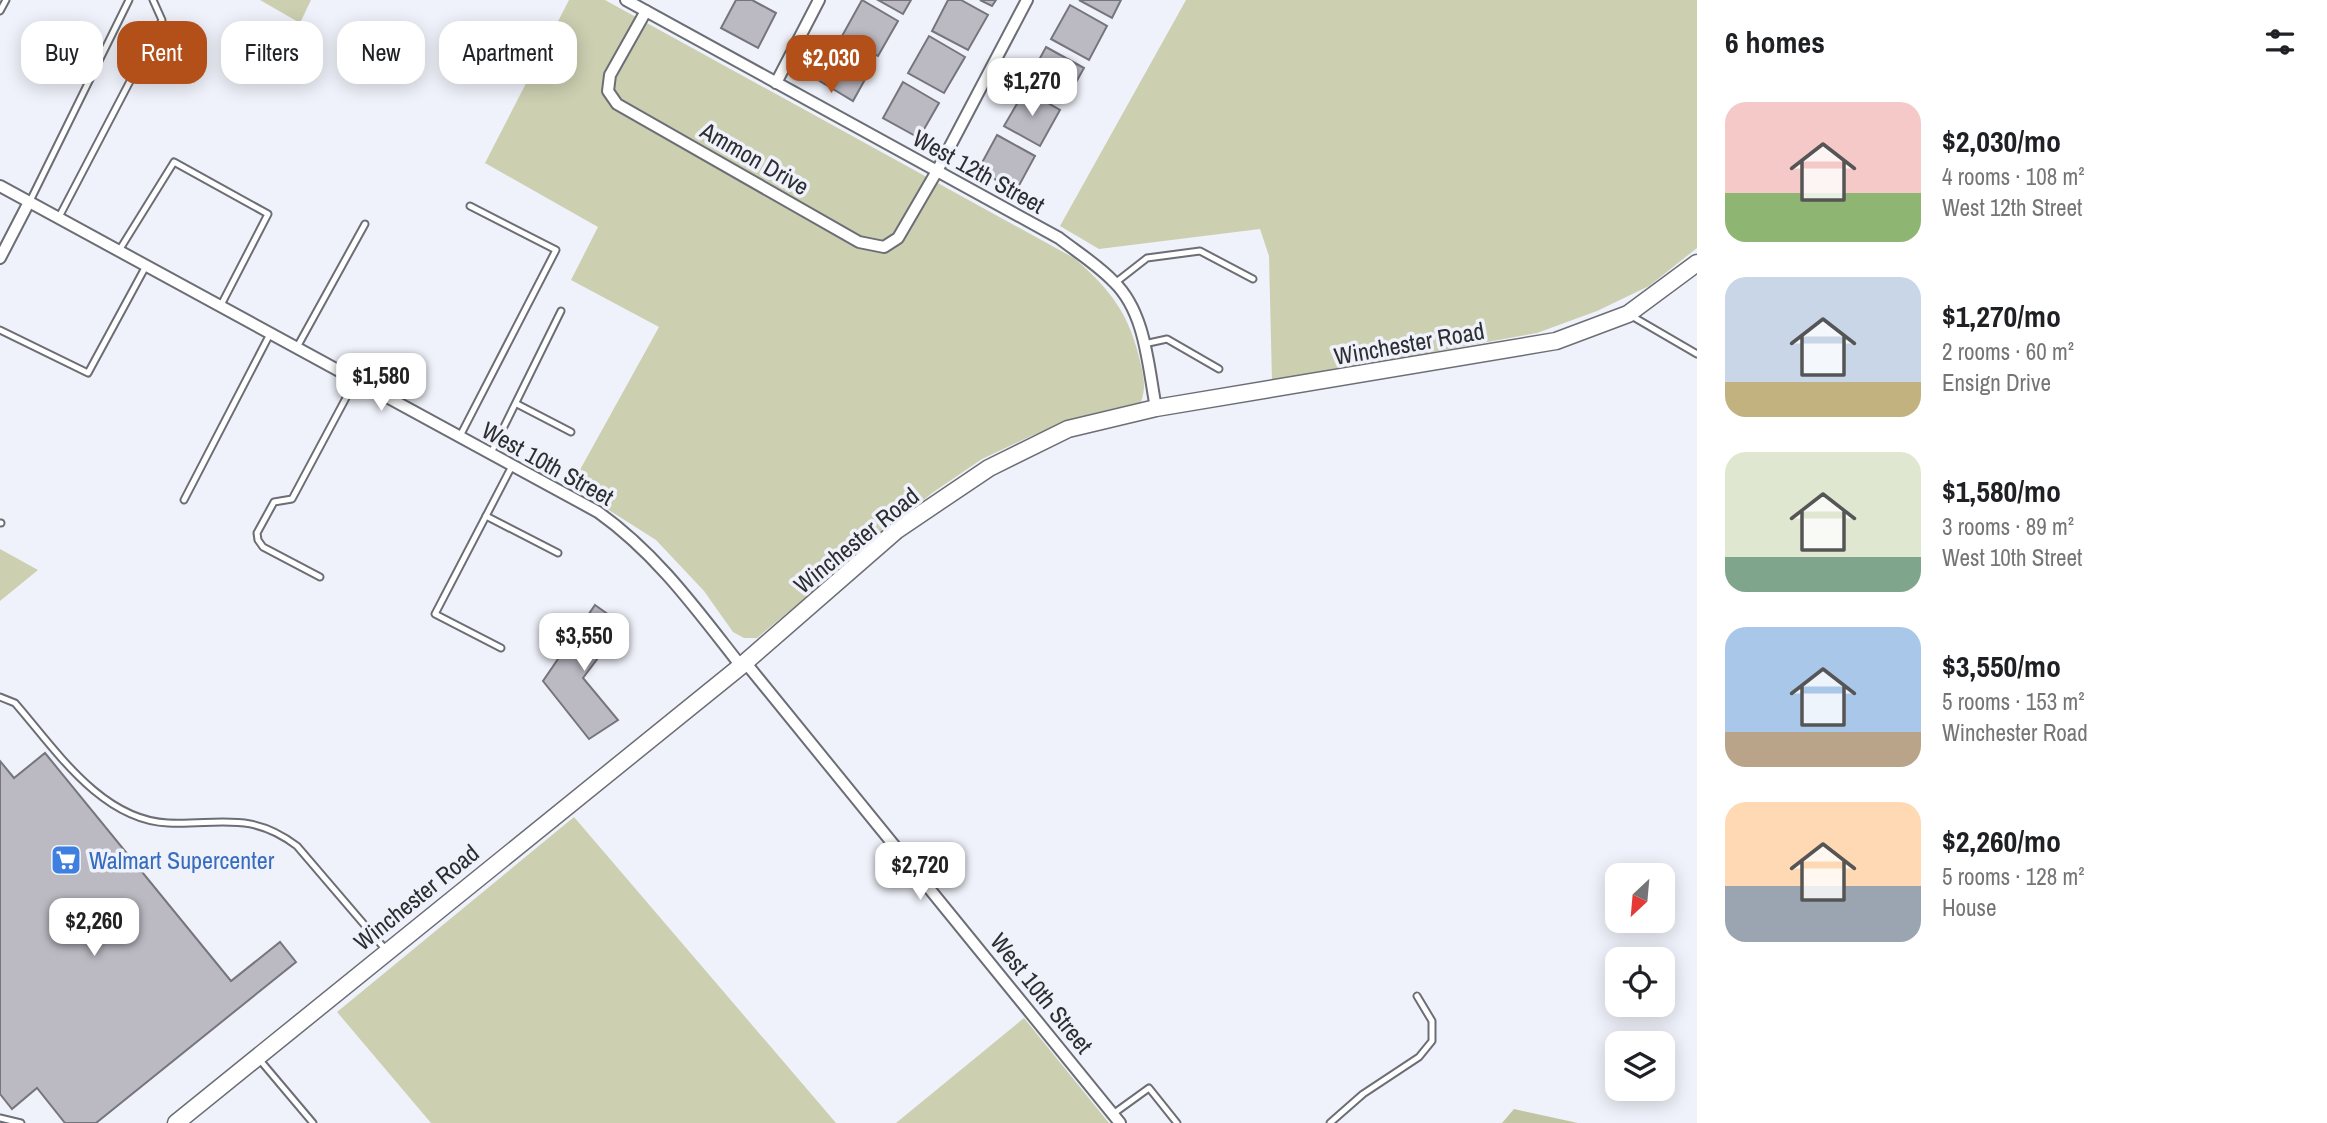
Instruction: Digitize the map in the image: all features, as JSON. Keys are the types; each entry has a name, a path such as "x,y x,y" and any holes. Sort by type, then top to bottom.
{"street":[{"name":"West 12th Street","path":"626,0 1059,238 1115,283 1132,310 1143,344 1156,408"},
{"path":"776,83 819,0"},
{"name":"Ammon Drive","path":"646,11 610,75 608,90 617,104 859,242 884,247 898,238 937,171 1027,0"},
{"name":"West 10th Street","path":"0,186 120,249 296,349 598,512 624,530 666,570 1116,1119"},
{"path":"0,258 29,201"},
{"name":"Winchester Road","path":"176,1123 386,950 743,664 897,530 989,468 1068,429 1156,408 1556,341 1628,314 1697,263"}],"lane":[{"path":"0,11 6,0"},
{"path":"29,201 129,0"},
{"path":"59,217 162,20 153,0"},
{"path":"120,249 174,162 268,214 221,305"},
{"path":"459,438 556,250 470,206"},
{"path":"296,349 365,224"},
{"path":"1115,283 1147,258 1200,251 1252,279"},
{"path":"0,330 88,373 146,266"},
{"path":"490,455 561,311"},
{"path":"1628,314 1697,354"},
{"path":"184,500 270,334"},
{"path":"1143,344 1167,339 1219,369"},
{"path":"320,577 263,547 257,540 257,533 274,502 292,499 355,381"},
{"path":"517,404 571,432"},
{"path":"500,648 435,614 512,466"},
{"path":"486,516 558,553"},
{"path":"0,697 15,703 94,794 116,805 144,818 167,823 247,821 284,836 297,846 386,950"},
{"path":"1330,1123 1363,1094 1419,1057 1432,1041 1432,1021 1416,996"},
{"path":"257,1056 313,1123"},
{"path":"1116,1119 1149,1088 1177,1123"},
{"path":"0,1118 21,1123"}],"green space":[{"path":"260,0 311,0 301,21"},
{"path":"569,0 605,0 1074,258 1109,293 1125,318 1137,347 1143,375 1141,402 1088,415 1031,436 982,459 932,493 757,638 744,638 733,632 704,591 656,540 571,486 659,327 571,280 598,227 485,163 526,84 577,84 577,21 558,21"},
{"path":"1186,0 1697,0 1697,248 1649,286 1597,311 1537,333 1272,381 1269,256 1260,229 1099,249 1060,226"},
{"path":"0,549 38,570 0,601"},
{"path":"574,817 836,1123 431,1123 337,1012"},
{"path":"1024,1018 1109,1123 896,1123"},
{"path":"1514,1109 1578,1123 1502,1123"}],"building":[{"path":"736,0 752,0 776,13 758,48 721,28"},
{"path":"862,0 898,21 878,56 842,36"},
{"path":"878,0 911,0 903,14"},
{"path":"948,0 961,0 988,15 968,50 932,31"},
{"path":"980,0 996,0 992,6"},
{"path":"1079,0 1121,0 1112,18"},
{"path":"1070,5 1107,26 1089,60 1051,39"},
{"path":"929,36 965,57 944,93 908,73"},
{"path":"838,45 873,65 853,101 818,80"},
{"path":"1046,47 1084,68 1065,102 1027,82"},
{"path":"903,82 939,103 919,138 883,118"},
{"path":"1025,90 1060,110 1040,146 1004,126"},
{"path":"997,135 1035,156 1016,191 978,170"},
{"path":"595,605 623,625 583,678 618,720 589,739 543,681"},
{"name":"Walmart Supercenter","path":"45,753 231,981 280,942 296,962 96,1123 65,1123 37,1088 12,1109 0,1094 0,761 14,778"}],"place":[{"name":"Walmart Supercenter","path":"66,860"}]}
